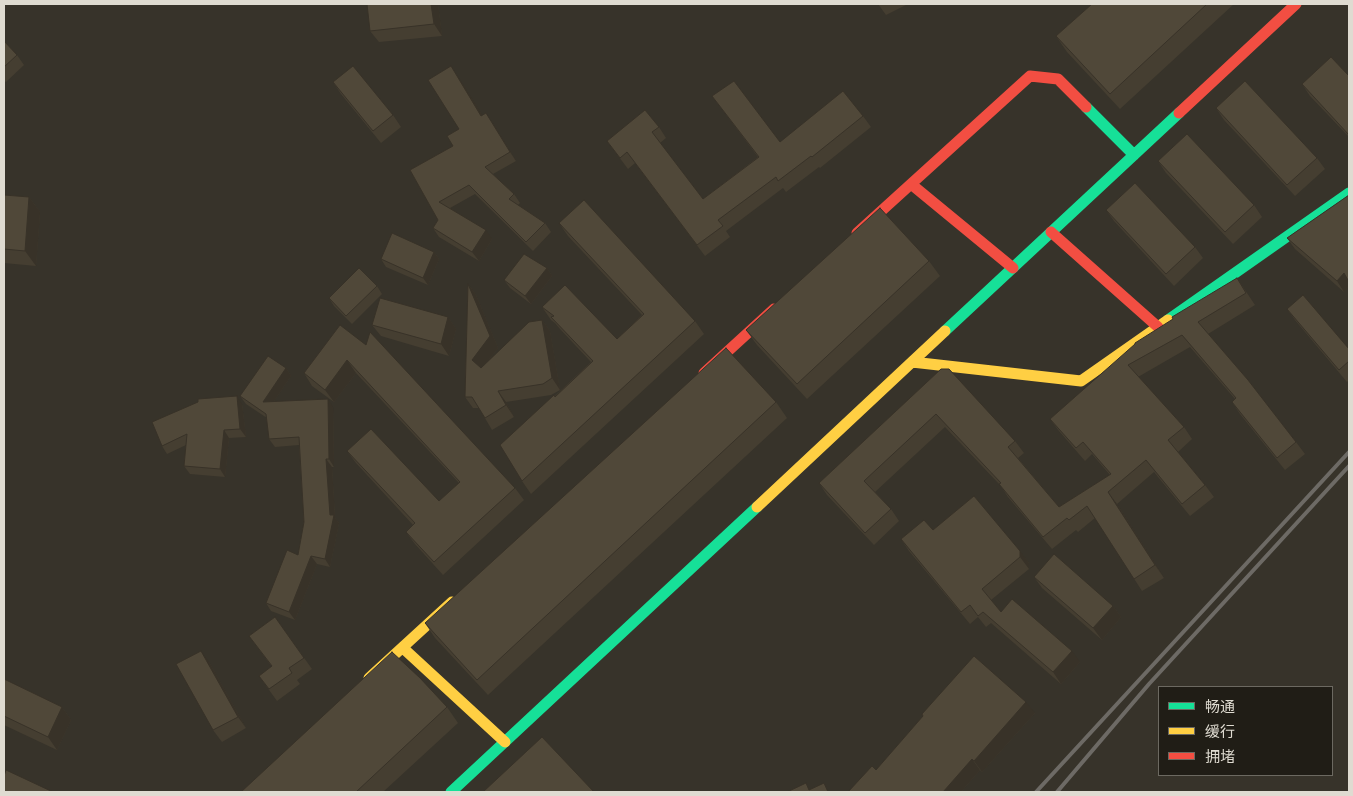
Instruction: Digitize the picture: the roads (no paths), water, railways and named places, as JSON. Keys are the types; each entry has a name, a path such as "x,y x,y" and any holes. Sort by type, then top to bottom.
{"street":[{"path":"451,792 1296,4"},
{"path":"848,241 1030,76 1058,79 1134,155"},
{"path":"911,184 1013,268"},
{"path":"912,362 1081,381 1349,193"},
{"path":"1051,232 1158,327"},
{"path":"695,382 782,301"},
{"path":"360,687 461,594"},
{"path":"403,648 505,742"}],"railway":[{"path":"1036,792 1349,452"},
{"path":"1057,792 1149,684 1349,466"}]}
